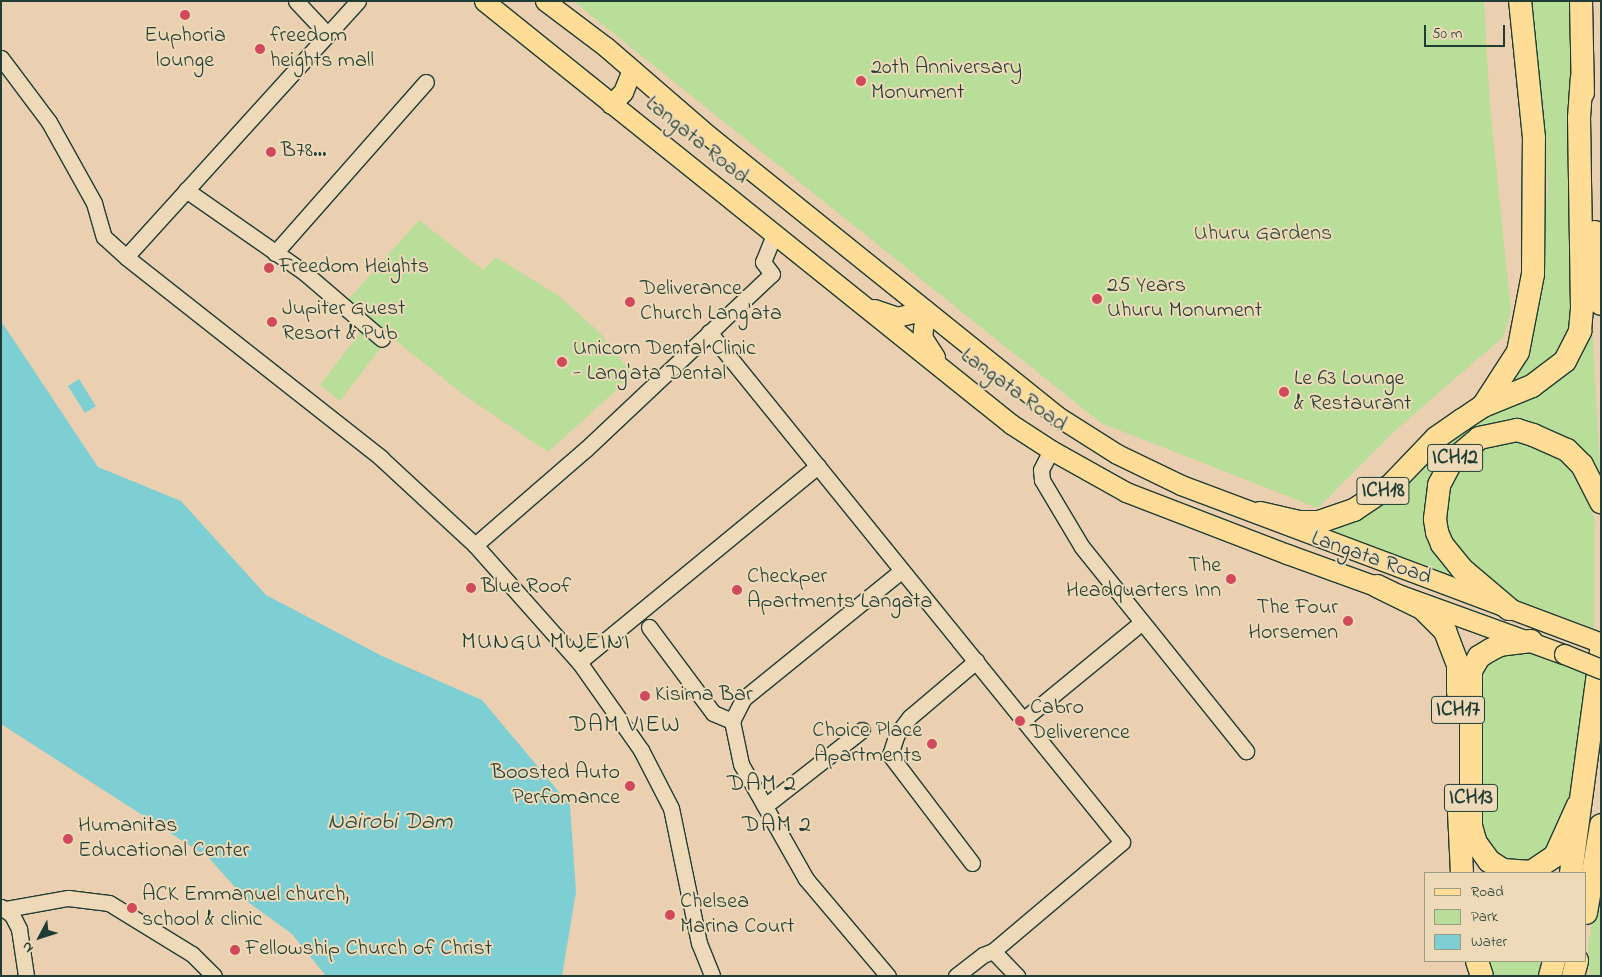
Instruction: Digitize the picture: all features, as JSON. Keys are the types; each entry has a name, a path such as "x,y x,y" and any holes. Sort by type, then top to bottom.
{"highway":[{"path":"1458,456 1475,411 1518,352 1533,274 1534,138 1520,1"},
{"path":"1580,1 1582,79 1601,304"},
{"name":"ICH18","path":"1260,513 1299,522 1319,522 1354,510 1391,485 1436,438 1475,411 1532,386 1551,374 1564,361 1580,331 1582,230 1579,118 1582,79"},
{"name":"ICH12","path":"1509,609 1462,568 1442,544 1437,532 1434,519 1438,485 1444,473 1458,456 1479,438 1517,430 1534,435 1567,450 1582,465 1601,502"},
{"name":"ICH17","path":"1377,586 1422,608 1435,619 1454,650 1458,665 1462,872"},
{"name":"ICH13","path":"1531,641 1500,645 1479,657 1471,671 1471,808 1476,843 1490,861 1503,870 1531,872 1555,856 1578,805"},
{"path":"1571,872 1578,805 1601,652"},
{"path":"1587,907 1601,825"},
{"path":"1477,962 1482,976"},
{"path":"1550,976 1554,962"},
{"path":"1573,976 1577,962"},
{"path":"1581,962 1583,976"}],"main road":[{"name":"Langata Road","path":"484,1 1011,424 1051,450 1126,492 1377,586 1531,641 1601,669"},
{"name":"Langata Road","path":"545,1 1058,416 1117,454 1181,485 1260,513 1601,643"},
{"path":"612,104 622,92 632,70"},
{"path":"827,277 888,315 897,317 925,310 922,331 926,347 1011,424"}],"street":[{"path":"296,1 327,34"},
{"path":"126,258 358,1"},
{"path":"1,58 49,122 94,204 104,237 126,258 381,458 475,545 578,662 640,750 671,808 699,943 712,976"},
{"path":"275,253 426,82"},
{"path":"186,190 305,273 382,339"},
{"path":"772,274 763,262 774,235"},
{"path":"772,274 766,265 795,251"},
{"path":"475,545 586,449 772,274"},
{"path":"709,332 1122,842 993,952 983,955 956,976"},
{"path":"1051,450 1041,470 1045,487 1082,547 1246,751"},
{"path":"578,662 818,466"},
{"path":"888,976 806,880 741,764 732,721 743,699 901,570"},
{"path":"1024,719 1142,623"},
{"path":"649,627 713,713 732,721"},
{"path":"972,863 890,755 897,734 910,717 976,661"},
{"path":"765,806 862,730"},
{"path":"26,976 19,929 4,908 68,898 109,903 192,954 214,976"},
{"path":"993,952 1017,976"}],"green space":[{"name":"Uhuru Gardens","path":"573,1 1484,1 1490,107 1511,311 1503,337 1398,428 1318,508 1101,423"},
{"path":"1530,1 1574,1 1570,338 1547,368 1499,391 1542,235 1548,186"},
{"path":"419,220 483,270 496,257 559,296 599,332 633,375 548,452 464,395 390,336 340,401 320,385 370,320 348,300"},
{"path":"1591,304 1601,486 1592,472 1490,429 1427,506 1480,593 1308,528 1465,425 1537,393"},
{"path":"1501,441 1524,442 1565,462 1582,487 1595,520 1594,628 1513,600 1463,562 1443,527 1442,502 1452,478 1466,459 1483,447"},
{"path":"1522,650 1589,675 1574,778 1564,822 1549,850 1533,862 1506,862 1489,850 1480,828 1480,671 1495,657"},
{"path":"1601,855 1601,976 1590,976 1588,950"},
{"path":"1483,962 1545,962 1545,976 1483,976"}],"water":[{"name":"Nairobi Dam","path":"1,321 98,467 181,501 266,595 382,656 482,700 570,805 576,892 562,976 326,976 292,934 248,902 209,858 1,724"},
{"path":"79,379 96,406 85,413 68,386"}],"place":[{"name":"Euphoria lounge","path":"185,15"},
{"name":"freedom heights mall","path":"260,49"},
{"name":"20th Anniversary Monument","path":"861,81"},
{"name":"B78...","path":"271,152"},
{"name":"Freedom Heights","path":"269,268"},
{"name":"25 Years Uhuru Monument","path":"1097,299"},
{"name":"Deliverance Church Lang'ata","path":"630,302"},
{"name":"Jupiter Guest Resort & Pub","path":"272,322"},
{"name":"Unicorn Dental Clinic - Lang'ata Dental","path":"562,362"},
{"name":"Le 63 Lounge & Restaurant","path":"1284,392"},
{"name":"The Headquarters Inn","path":"1231,579"},
{"name":"Blue Roof","path":"471,588"},
{"name":"Checkper Apartments Langata","path":"737,590"},
{"name":"The Four Horsemen","path":"1348,621"},
{"name":"Kisima Bar","path":"645,696"},
{"name":"Cabro Deliverence","path":"1020,721"},
{"name":"Choice Place Apartments","path":"932,744"},
{"name":"Boosted Auto Perfomance","path":"630,786"},
{"name":"Humanitas Educational Center","path":"68,839"},
{"name":"ACK Emmanuel church, school & clinic","path":"132,908"},
{"name":"Chelsea Marina Court","path":"670,915"},
{"name":"Fellowship Church of Christ","path":"235,950"}],"district":[{"name":"MUNGU MWEINI","path":"546,643"},
{"name":"DAM VIEW","path":"625,726"},
{"name":"DAM 2","path":"762,785"},
{"name":"DAM 2","path":"777,826"}]}
